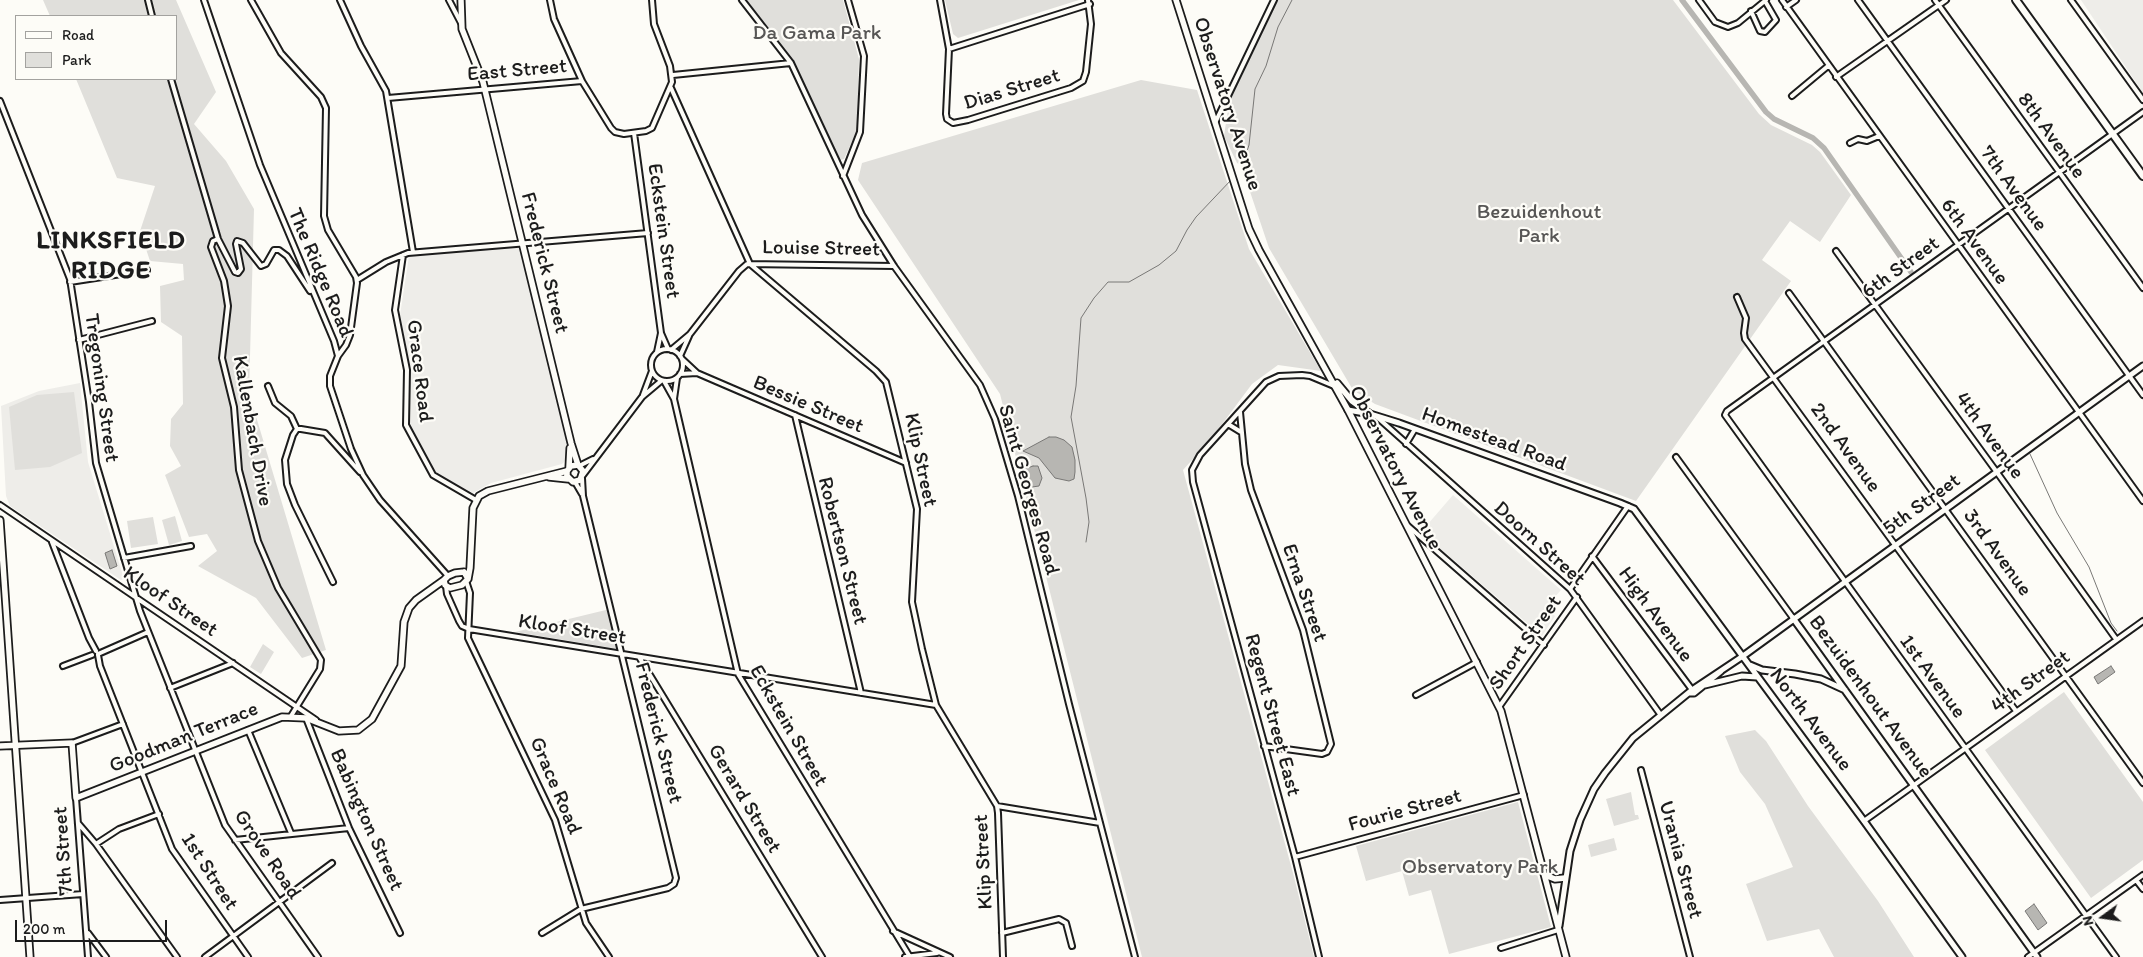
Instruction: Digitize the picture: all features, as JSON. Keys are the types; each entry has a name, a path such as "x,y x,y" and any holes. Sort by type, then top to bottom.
{"main road":[{"name":"Frederick Street","path":"461,0 462,25 485,90 578,466"},
{"name":"Observatory Avenue","path":"1176,0 1253,238 1336,387 1499,707 1566,957"},
{"path":"2016,0 2143,176"},
{"path":"1328,372 1352,401 1373,415"},
{"name":"Frederick Street","path":"568,469 571,443"},
{"path":"471,560 446,582 457,587 467,580 471,560 473,510 476,500 488,491 546,477 578,466 583,476 576,482 568,479 546,477"},
{"path":"568,469 568,479"},
{"path":"0,520 2,591 30,957"},
{"path":"455,573 464,572 467,580"},
{"name":"Goodman Terrace","path":"76,798 277,718 291,716 306,718 339,731 348,732 361,728 370,722 400,666 403,653 404,623 408,610 423,594 446,582"},
{"path":"0,746 72,743"},
{"name":"7th Street","path":"72,743 76,798"},
{"path":"1545,875 1554,878 1565,878"}],"street":[{"path":"148,0 152,15"},
{"name":"The Ridge Road","path":"204,0 262,172 317,301 338,356 330,376 330,386 351,449 363,475 387,508 437,566 446,582"},
{"path":"251,0 281,52 325,105 324,216 328,230 357,280 350,335 338,356"},
{"path":"340,0 361,46 384,85 388,98 413,252"},
{"path":"449,0 462,25"},
{"path":"550,0 554,19 582,81"},
{"path":"634,133 652,128 671,88 673,75 654,24 652,0"},
{"name":"Saint Georges Road","path":"742,0 792,63 862,215 894,266 977,381 996,420 1018,496 1068,704 1136,957"},
{"path":"843,176 860,132 864,56 848,0"},
{"path":"940,0 949,49 1089,2"},
{"path":"1215,123 1274,0"},
{"path":"1699,0 1714,22 1724,27 1738,23 1751,11 1765,0 1776,20 1765,32 1760,31 1751,11"},
{"name":"6th Avenue","path":"1782,0 2143,501"},
{"path":"1786,7 1796,0"},
{"name":"7th Avenue","path":"1858,0 2143,395"},
{"name":"8th Avenue","path":"1935,0 2058,173 2143,288"},
{"path":"1836,77 1946,0"},
{"path":"2071,0 2143,100"},
{"name":"Dias Street","path":"949,49 946,114 950,122 957,123 1071,88 1083,81 1086,72 1092,24 1089,2"},
{"path":"673,75 792,63"},
{"path":"1792,96 1828,66"},
{"name":"Kallenbach Drive","path":"171,80 218,239 214,240 211,247 223,276 228,306 222,358 234,407 239,470 258,541 278,588 321,660 320,669 291,716"},
{"name":"East Street","path":"388,98 582,81 613,130 621,134 634,133"},
{"name":"Klip Street","path":"671,88 750,264 882,377 887,385 917,516 912,609 936,705 997,806 1003,957"},
{"name":"Tregoning Street","path":"0,101 70,282 80,340 96,463 135,596"},
{"name":"6th Street","path":"1725,414 2143,112"},
{"name":"Eckstein Street","path":"634,133 661,333 657,352"},
{"path":"1850,143 1858,139 1867,141 1879,136"},
{"path":"357,280 386,262 413,252 648,233"},
{"path":"218,239 237,273 241,268 237,241 243,244 261,266 266,264 274,250 283,252 317,301"},
{"name":"4th Avenue","path":"1836,251 2116,639"},
{"name":"Grace Road","path":"403,255 395,310 407,370 406,425 433,475 476,500"},
{"name":"Louise Street","path":"670,350 690,334 743,266 750,264 894,266"},
{"path":"70,282 147,270"},
{"name":"3rd Avenue","path":"1790,293 2143,783"},
{"name":"2nd Avenue","path":"1737,297 1746,318 1744,336 2016,711"},
{"path":"80,340 152,321"},
{"name":"Eckstein Street","path":"661,333 670,350"},
{"name":"Louise Street","path":"681,358 690,334"},
{"path":"583,476 642,397 663,381 679,376 682,370 681,358 670,350 657,352 651,361 652,371 642,397"},
{"name":"Bessie Street","path":"681,358 698,373 906,463"},
{"name":"5th Street","path":"1692,692 1705,685 1793,618 2143,366"},
{"path":"652,371 663,381"},
{"name":"Bessie Street","path":"679,376 698,373"},
{"name":"Eckstein Street","path":"674,399 679,376"},
{"path":"1241,432 1228,424 1266,382 1279,376 1310,376 1336,387"},
{"name":"Eckstein Street","path":"663,381 674,399 738,674 908,957"},
{"path":"268,386 275,403 291,416 297,429 287,451 285,467 287,484 295,505 333,582"},
{"name":"Homestead Road","path":"1348,410 1373,415 1415,429 1628,506"},
{"name":"Erna Street","path":"1240,412 1245,464 1251,490 1303,630 1330,735 1330,748 1327,752 1316,754 1264,746"},
{"name":"1st Avenue","path":"1725,414 1726,419 2116,957"},
{"name":"Robertson Street","path":"795,415 861,693"},
{"name":"Doorn Street","path":"1373,415 1570,589 1660,714"},
{"name":"Regent Street East","path":"1228,424 1200,455 1192,467 1193,482 1295,857 1319,957"},
{"path":"297,429 320,431 327,434 352,465 363,475"},
{"path":"1406,444 1415,429"},
{"name":"Bezuidenhout Avenue","path":"1676,457 2035,955"},
{"path":"578,466 595,458"},
{"name":"Frederick Street","path":"581,909 668,888 676,880 674,865 584,496 583,476"},
{"name":"Frederick Street","path":"576,482 584,496"},
{"name":"Kloof Street","path":"0,505 323,725"},
{"path":"1570,589 1628,506"},
{"name":"North Avenue","path":"1628,506 1641,517 1962,957"},
{"path":"1406,525 1544,645"},
{"name":"1st Street","path":"51,541 174,852 248,957"},
{"path":"124,558 191,546"},
{"name":"High Avenue","path":"1592,556 1692,692"},
{"path":"467,580 470,593 468,638"},
{"path":"446,582 447,594 462,626 469,629"},
{"name":"Grove Road","path":"135,596 223,820 235,840 318,957"},
{"name":"Short Street","path":"1499,707 1577,597"},
{"name":"4th Street","path":"1864,821 2065,675 2143,621"},
{"name":"Grace Road","path":"462,626 555,820 581,909 588,927 608,957"},
{"name":"Kloof Street","path":"469,629 936,705"},
{"path":"63,666 148,632"},
{"name":"Gerard Street","path":"639,656 822,957"},
{"path":"1416,694 1477,662"},
{"path":"170,688 234,664"},
{"path":"1748,664 1758,670 1809,676 1834,684 1846,691"},
{"name":"5th Street","path":"1692,692 1715,673 1721,671"},
{"path":"1762,684 1767,671"},
{"path":"1705,685 1742,676 1757,677"},
{"path":"1501,948 1558,930 1565,878 1574,836 1594,789 1623,749 1660,714 1692,692"},
{"name":"Babington Street","path":"306,718 349,828 400,933"},
{"path":"72,743 123,724"},
{"path":"248,730 291,833"},
{"name":"Urania Street","path":"1641,770 1690,957"},
{"name":"Fourie Street","path":"1295,857 1524,795"},
{"name":"7th Street","path":"76,798 88,957"},
{"path":"997,806 1100,823"},
{"path":"96,844 118,830 159,814"},
{"path":"78,823 96,844 177,957"},
{"path":"235,840 349,828"},
{"path":"205,957 332,863"},
{"path":"2028,957 2035,955 2143,875"},
{"path":"2136,880 2143,889"},
{"path":"0,900 83,894"},
{"path":"542,933 581,909"},
{"path":"1002,933 1059,919 1066,923 1072,946"},
{"path":"86,931 106,957"},
{"path":"893,931 936,954 950,957"},
{"path":"908,957 936,954"}],"shaded area":[{"path":"2081,0 2143,0 2143,93"},
{"path":"521,245 575,451 562,464 491,483 473,493 435,473 408,425 411,373 400,315 409,256"},
{"path":"80,383 88,462 124,579 121,580 10,506 6,496 1,406 39,391"},
{"path":"1049,437 1064,440 1072,447 1075,460 1074,479 1069,481 1055,478 1039,458 1023,451"},
{"path":"1038,466 1042,478 1039,486 1032,487 1028,486 1024,476 1025,469"},
{"path":"1453,495 1561,590 1546,607 1555,616 1542,636 1421,532"},
{"path":"112,550 117,566 110,569 105,553"},
{"path":"2111,666 2115,672 2098,684 2094,677"},
{"path":"2034,904 2047,923 2038,930 2025,911"}],"green space":[{"path":"43,0 176,0 216,92 194,124 226,161 254,209 249,393 326,650 302,658 256,598 198,566 217,551 207,534 189,537 165,475 181,466 170,446 171,419 183,404 182,336 161,322 160,286 184,280 183,264 150,261 140,231 155,186 117,178 76,80 178,80 178,15 50,15"},
{"name":"Da Gama Park","path":"747,0 843,0 859,59 857,131 844,159 840,160 838,157 793,59"},
{"path":"945,0 1079,0 958,38 953,34"},
{"name":"Bezuidenhout Park","path":"1276,0 1673,0 1759,114 1771,125 1812,145 1820,152 1851,195 1820,242 1790,221 1762,260 1791,281 1636,501 1375,404 1353,390 1269,248 1241,165 1237,163 1224,136 1231,89"},
{"path":"1141,80 1197,90 1249,249 1321,371 1278,365 1252,384 1211,439 1183,470 1293,873 1314,957 1142,957 1000,394 858,180 862,163"},
{"path":"74,392 82,453 50,467 15,470 9,407 37,395"},
{"path":"175,516 182,541 169,545 162,520"},
{"path":"153,517 158,544 131,548 127,521"},
{"path":"610,609 619,649 515,632"},
{"path":"263,644 274,652 261,674 250,667"},
{"path":"2064,692 2143,802 2143,860 2091,898 1985,750"},
{"path":"1755,730 1766,741 1808,806 1878,901 1914,957 1834,957 1819,929 1767,941 1746,884 1793,867 1765,804 1740,772 1725,736"},
{"path":"1631,792 1635,815 1638,815 1639,819 1614,826 1606,799"},
{"name":"Observatory Park","path":"1518,802 1551,927 1449,954 1431,890 1409,896 1402,871 1366,881 1356,846"},
{"path":"1614,838 1617,850 1591,857 1588,845"}],"waterway":[{"path":"1243,163 1249,145 1255,89 1266,66 1278,27 1292,0"},
{"path":"1682,0 1766,112 1774,119 1813,138 1824,148 1911,272"},
{"path":"1086,542 1089,522 1071,417 1076,386 1081,318 1094,298 1108,282 1129,282 1159,265 1176,251 1196,217 1232,179"},
{"path":"2030,454 2057,513 2089,567 2111,623 2117,631"}],"district":[{"name":"LINKSFIELD RIDGE","path":"111,256"}]}
